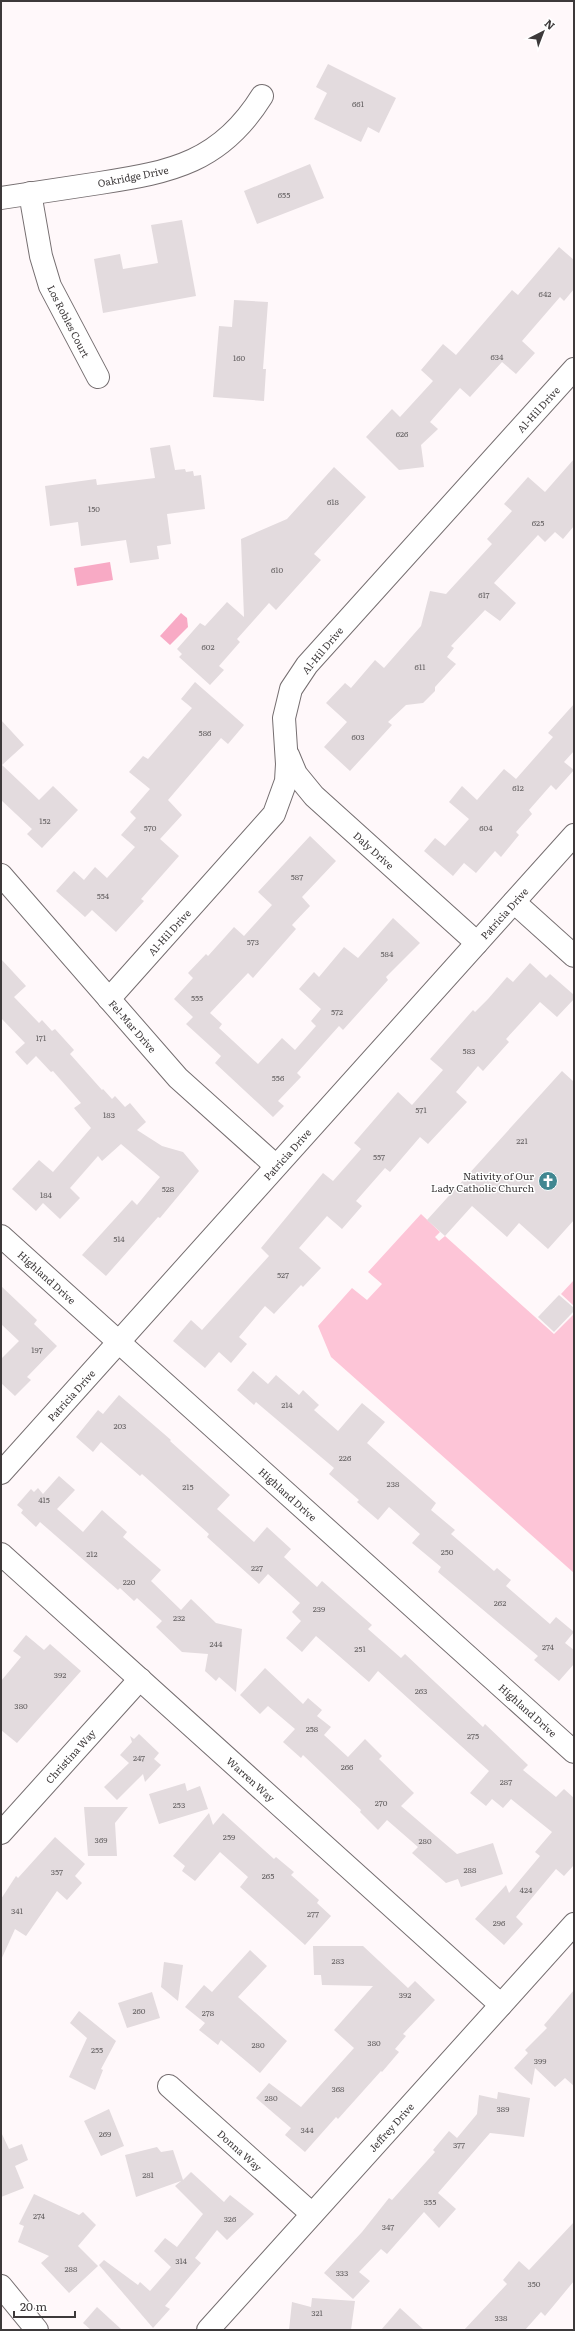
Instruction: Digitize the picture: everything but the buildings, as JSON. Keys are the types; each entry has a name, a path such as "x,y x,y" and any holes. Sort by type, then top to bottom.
{"street":[{"name":"Oakridge Drive","path":"1,198 148,176 196,160 217,146 236,130 253,110 262,96"},
{"name":"Los Robles Court","path":"30,193 41,256 50,286 98,377"},
{"name":"Al-Hil Drive","path":"109,999 274,814 286,782 287,764 284,718 291,689 307,665 574,369"},
{"name":"Daly Drive","path":"285,747 296,774 314,796 477,943"},
{"name":"Patricia Drive","path":"1,1473 574,835"},
{"name":"Fel-Mar Drive","path":"1,875 178,1078 276,1166"},
{"path":"514,902 574,956"},
{"name":"Highland Drive","path":"1,1236 574,1752"},
{"name":"Warren Way","path":"1,1554 501,2005"},
{"name":"Christina Way","path":"1,1833 140,1679"},
{"name":"Jeffrey Drive","path":"208,2330 574,1924"},
{"name":"Donna Way","path":"169,2086 312,2214"},
{"path":"1,2286 37,2330"}],"shaded area":[{"path":"110,562 113,580 77,586 74,568"},
{"path":"181,613 187,618 188,627 170,645 160,636"},
{"path":"421,1214 440,1232 435,1237 439,1241 445,1236 554,1334 574,1314 574,1573 331,1357 318,1326 352,1288 367,1300 382,1284 368,1272"},
{"path":"574,1280 574,1306 561,1294"}],"place":[{"name":"Nativity of Our Lady Catholic Church","path":"548,1181"}]}
